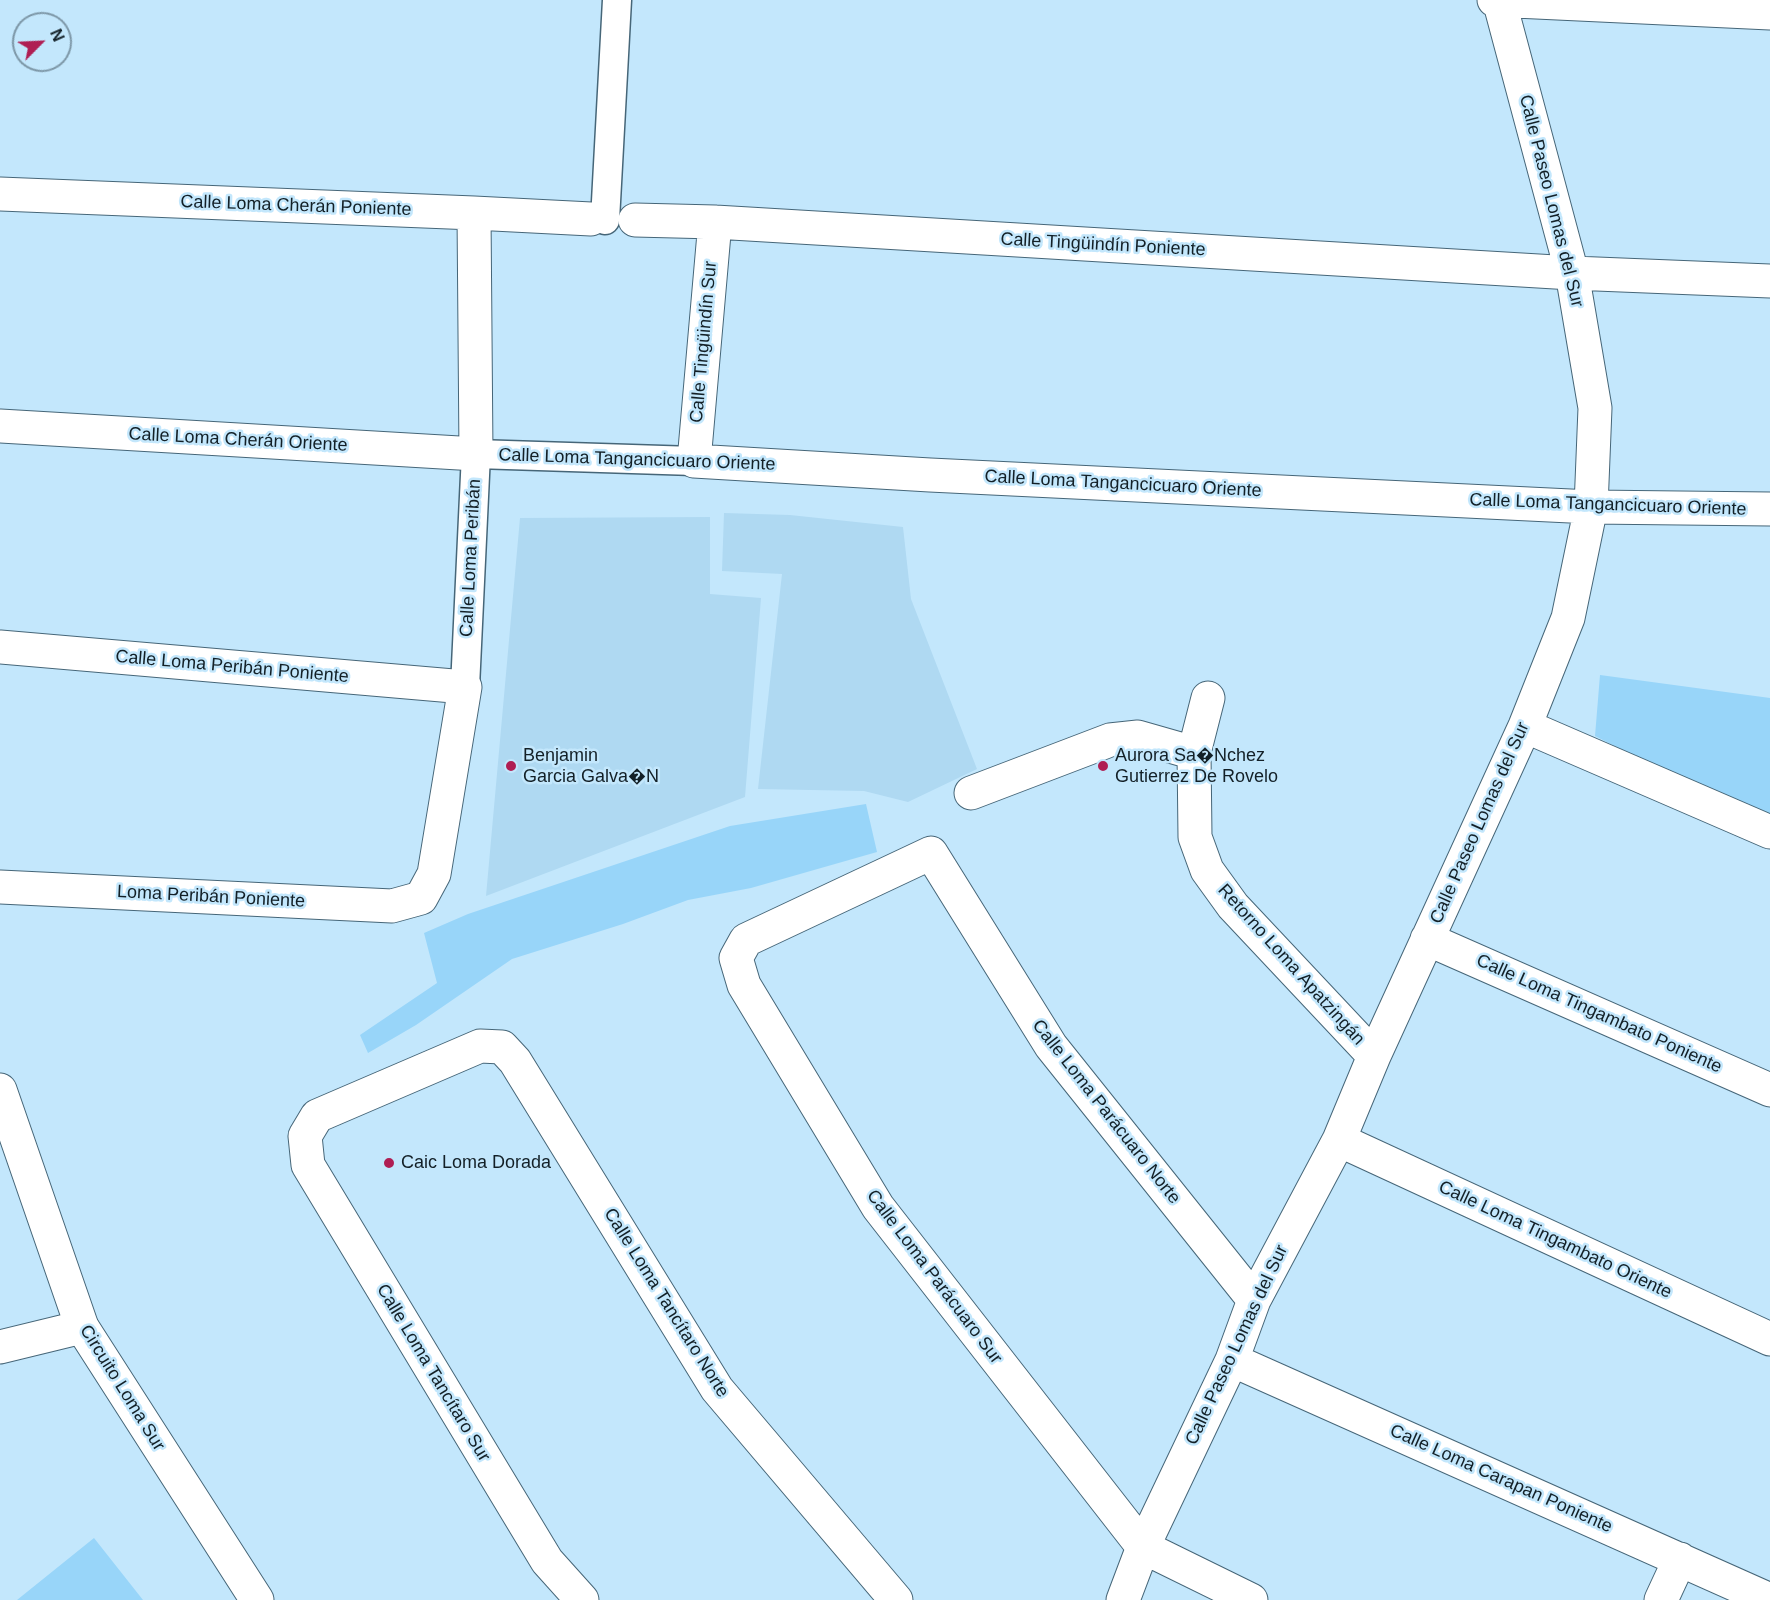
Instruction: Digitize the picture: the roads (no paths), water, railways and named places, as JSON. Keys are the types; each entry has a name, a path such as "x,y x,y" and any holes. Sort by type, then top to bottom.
{"street":[{"path":"610,220 617,0"},
{"path":"1494,0 1770,13"},
{"name":"Calle Paseo Lomas del Sur","path":"1123,1600 1143,1547 1232,1360 1254,1300 1339,1140 1374,1056 1525,726 1568,618 1591,507 1595,408 1572,273 1499,0"},
{"name":"Calle Loma Cherán Poniente","path":"0,194 610,220"},
{"name":"Calle Loma Peribán","path":"421,898 434,874 465,687 476,454 474,213"},
{"name":"Calle Tingüindín Poniente","path":"610,220 715,222 1572,273 1770,281"},
{"name":"Calle Tingüindín Sur","path":"694,461 715,222"},
{"name":"Calle Loma Cherán Oriente","path":"0,426 476,454"},
{"name":"Calle Loma Tangancicuaro Oriente","path":"476,454 694,461 930,475 1591,507 1770,509"},
{"name":"Calle Loma Peribán Poniente","path":"0,647 465,687"},
{"name":"Retorno Loma Apatzingán","path":"1208,698 1194,753 1196,837 1207,870 1233,906 1374,1056"},
{"path":"1525,726 1770,832"},
{"path":"971,793 1110,740 1138,737 1194,753"},
{"name":"Calle Loma Parácuaro Norte","path":"736,958 746,940 931,854 1051,1046 1254,1300"},
{"name":"Loma Peribán Poniente","path":"0,887 392,906 421,898"},
{"name":"Calle Loma Tingambato Poniente","path":"1427,939 1770,1090"},
{"name":"Calle Loma Parácuaro Sur","path":"736,958 744,985 878,1207 1143,1547"},
{"name":"Calle Loma Tancítaro Sur","path":"502,1047 480,1046 317,1116 305,1136 308,1165 547,1561 582,1600"},
{"name":"Calle Loma Tancítaro Norte","path":"502,1047 515,1061 717,1389 896,1600"},
{"name":"Circuito Loma Sur","path":"0,1090 82,1327 257,1600"},
{"name":"Calle Loma Tingambato Oriente","path":"1339,1140 1770,1340"},
{"path":"0,1347 82,1327"},
{"name":"Calle Loma Carapan Poniente","path":"1232,1360 1680,1559 1759,1598"},
{"path":"1143,1547 1251,1600"},
{"path":"1661,1600 1680,1559"}],"place":[{"name":"Benjamin Garcia Galva�N","path":"511,766"},
{"name":"Aurora Sa�Nchez Gutierrez De Rovelo","path":"1103,766"},
{"name":"Caic Loma Dorada","path":"389,1163"}]}
